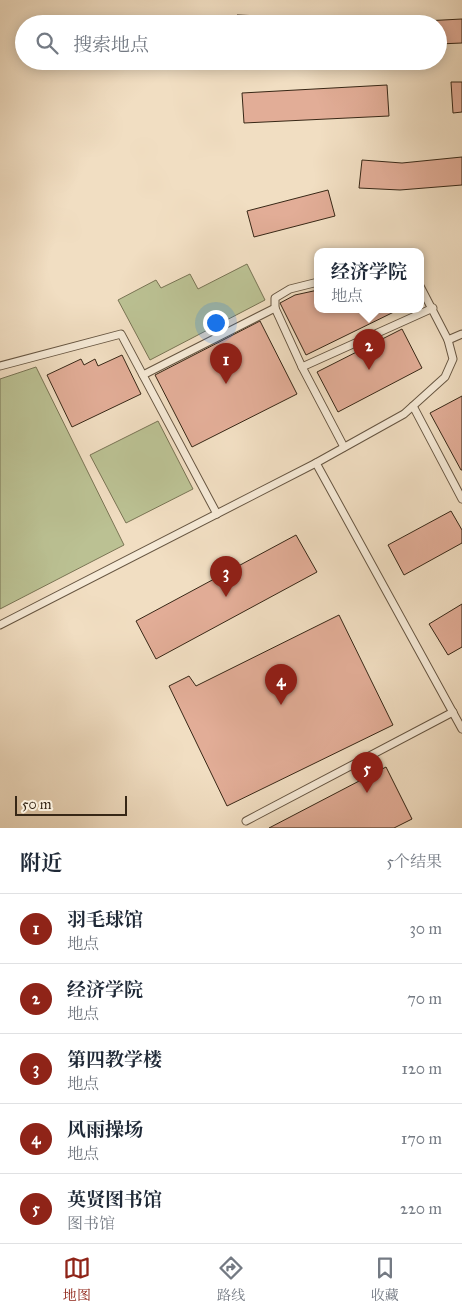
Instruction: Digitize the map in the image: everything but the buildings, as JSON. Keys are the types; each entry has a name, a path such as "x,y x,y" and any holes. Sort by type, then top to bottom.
{"lane":[{"path":"314,283 290,289 275,298 275,308 302,367 344,447"},
{"path":"0,625 316,463 404,414 445,377 453,359 448,340 424,293"},
{"path":"143,375 275,308"},
{"path":"424,312 433,308"},
{"path":"302,367 422,313"},
{"path":"0,366 121,334 217,514"},
{"path":"448,340 462,334"},
{"path":"413,406 462,499"},
{"path":"316,463 462,729"},
{"path":"246,821 453,712"}],"green space":[{"path":"247,264 265,300 150,360 118,300 156,280 161,288 190,274 198,289"},
{"path":"36,367 124,545 0,609 0,379"},
{"path":"158,421 193,489 126,523 90,455"}],"place":[{"name":"经济学院","path":"369,370"},
{"name":"羽毛球馆","path":"226,384"},
{"name":"第四教学楼","path":"226,597"},
{"name":"风雨操场","path":"281,705"},
{"name":"英贤图书馆","path":"367,793"}]}
